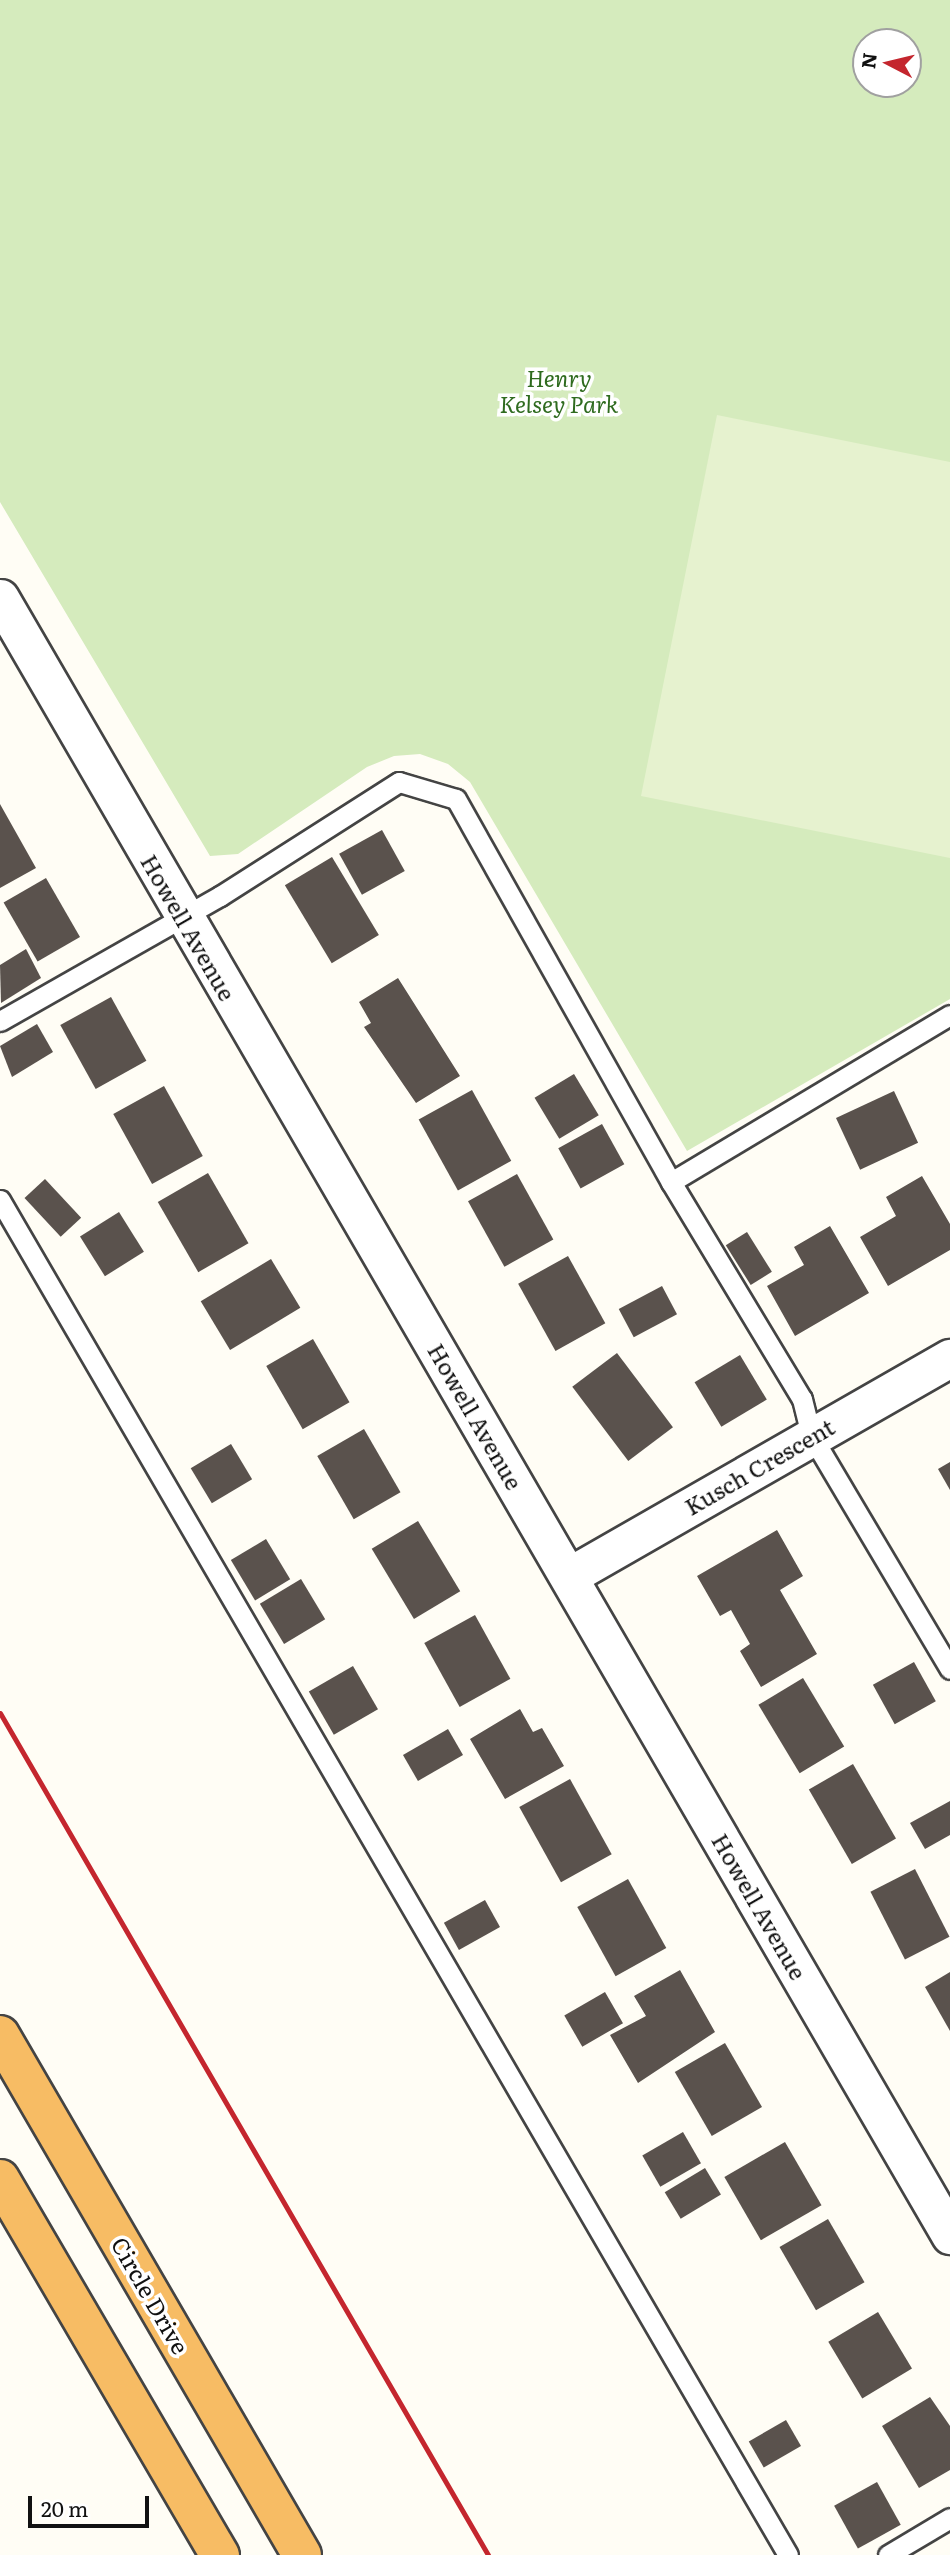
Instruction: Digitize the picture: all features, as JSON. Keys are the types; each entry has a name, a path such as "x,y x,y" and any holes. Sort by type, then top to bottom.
{"highway":[{"name":"Circle Drive","path":"0,2035 302,2555"},
{"path":"0,2179 220,2555"}],"street":[{"name":"Howell Avenue","path":"0,598 569,1576 936,2178 950,2235"},
{"name":"Kusch Crescent","path":"569,1576 950,1359"}],"lane":[{"path":"0,1021 183,916 399,782 456,799 671,1182 802,1399 811,1436 950,1669"},
{"path":"671,1182 950,1015"},
{"path":"0,1200 788,2555"},
{"path":"888,2555 950,2518"}],"green space":[{"name":"Henry Kelsey Park","path":"0,0 950,0 950,999 687,1151 470,782 448,764 420,754 394,756 367,767 238,854 210,856 0,502"},
{"path":"717,415 950,462 950,858 641,796"}],"building":[{"path":"0,804 36,868 0,888"},
{"path":"382,830 405,871 362,895 339,854"},
{"path":"332,857 379,935 332,963 285,885"},
{"path":"46,878 80,937 38,961 4,902"},
{"path":"26,949 41,978 1,1003 0,965"},
{"path":"398,978 460,1076 416,1103 364,1027 371,1023 359,1002"},
{"path":"111,997 146,1061 96,1089 60,1025"},
{"path":"37,1024 53,1052 12,1077 0,1046"},
{"path":"574,1074 599,1115 559,1139 535,1098"},
{"path":"164,1086 203,1156 152,1184 113,1114"},
{"path":"472,1090 511,1161 458,1190 419,1120"},
{"path":"894,1091 918,1143 860,1170 836,1118"},
{"path":"602,1124 624,1164 581,1188 558,1148"},
{"path":"208,1173 248,1243 198,1272 158,1202"},
{"path":"517,1174 553,1240 504,1267 468,1201"},
{"path":"922,1176 950,1224 950,1250 888,1286 860,1237 896,1216 886,1197"},
{"path":"45,1179 81,1218 61,1237 25,1198"},
{"path":"119,1212 144,1252 105,1276 80,1236"},
{"path":"830,1226 869,1293 795,1336 767,1286 804,1265 794,1247"},
{"path":"747,1232 772,1272 751,1285 726,1245"},
{"path":"568,1256 605,1323 555,1351 518,1284"},
{"path":"271,1259 300,1308 230,1350 201,1301"},
{"path":"662,1286 677,1314 634,1337 619,1309"},
{"path":"313,1339 350,1402 303,1429 266,1366"},
{"path":"617,1353 673,1427 628,1461 572,1387"},
{"path":"740,1355 767,1400 721,1427 695,1382"},
{"path":"364,1429 400,1492 354,1519 317,1456"},
{"path":"231,1444 252,1479 212,1503 191,1468"},
{"path":"950,1462 950,1490 938,1469"},
{"path":"418,1521 460,1591 414,1619 372,1549"},
{"path":"777,1530 803,1576 780,1590 817,1654 761,1687 740,1651 750,1644 731,1610 720,1616 697,1576"},
{"path":"266,1539 290,1579 255,1600 231,1560"},
{"path":"301,1579 325,1619 284,1644 260,1604"},
{"path":"475,1615 510,1679 460,1707 424,1643"},
{"path":"914,1662 936,1701 895,1724 873,1685"},
{"path":"353,1666 378,1709 334,1735 309,1692"},
{"path":"803,1678 844,1747 800,1773 758,1705"},
{"path":"520,1709 533,1732 542,1728 564,1766 505,1799 470,1739"},
{"path":"448,1729 463,1755 418,1781 403,1755"},
{"path":"853,1764 896,1838 852,1864 809,1790"},
{"path":"570,1779 612,1854 561,1882 519,1807"},
{"path":"950,1801 950,1835 925,1849 910,1823"},
{"path":"915,1869 950,1937 905,1959 870,1892"},
{"path":"628,1879 666,1948 616,1976 577,1907"},
{"path":"485,1900 500,1927 459,1950 444,1923"},
{"path":"680,1970 715,2032 638,2083 610,2035 646,2016 634,1996"},
{"path":"950,1972 950,2031 925,1987"},
{"path":"605,1992 623,2023 582,2047 564,2015"},
{"path":"725,2043 762,2107 712,2136 675,2072"},
{"path":"683,2132 701,2163 660,2187 642,2156"},
{"path":"785,2142 822,2205 761,2240 724,2177"},
{"path":"705,2168 721,2195 681,2219 665,2192"},
{"path":"828,2219 864,2282 816,2310 780,2247"},
{"path":"878,2312 912,2369 862,2398 828,2342"},
{"path":"930,2397 950,2426 950,2470 919,2488 882,2426"},
{"path":"786,2420 801,2446 764,2467 749,2442"},
{"path":"877,2482 901,2525 858,2549 834,2506"}],"railway":[{"path":"0,1713 488,2555"}]}
